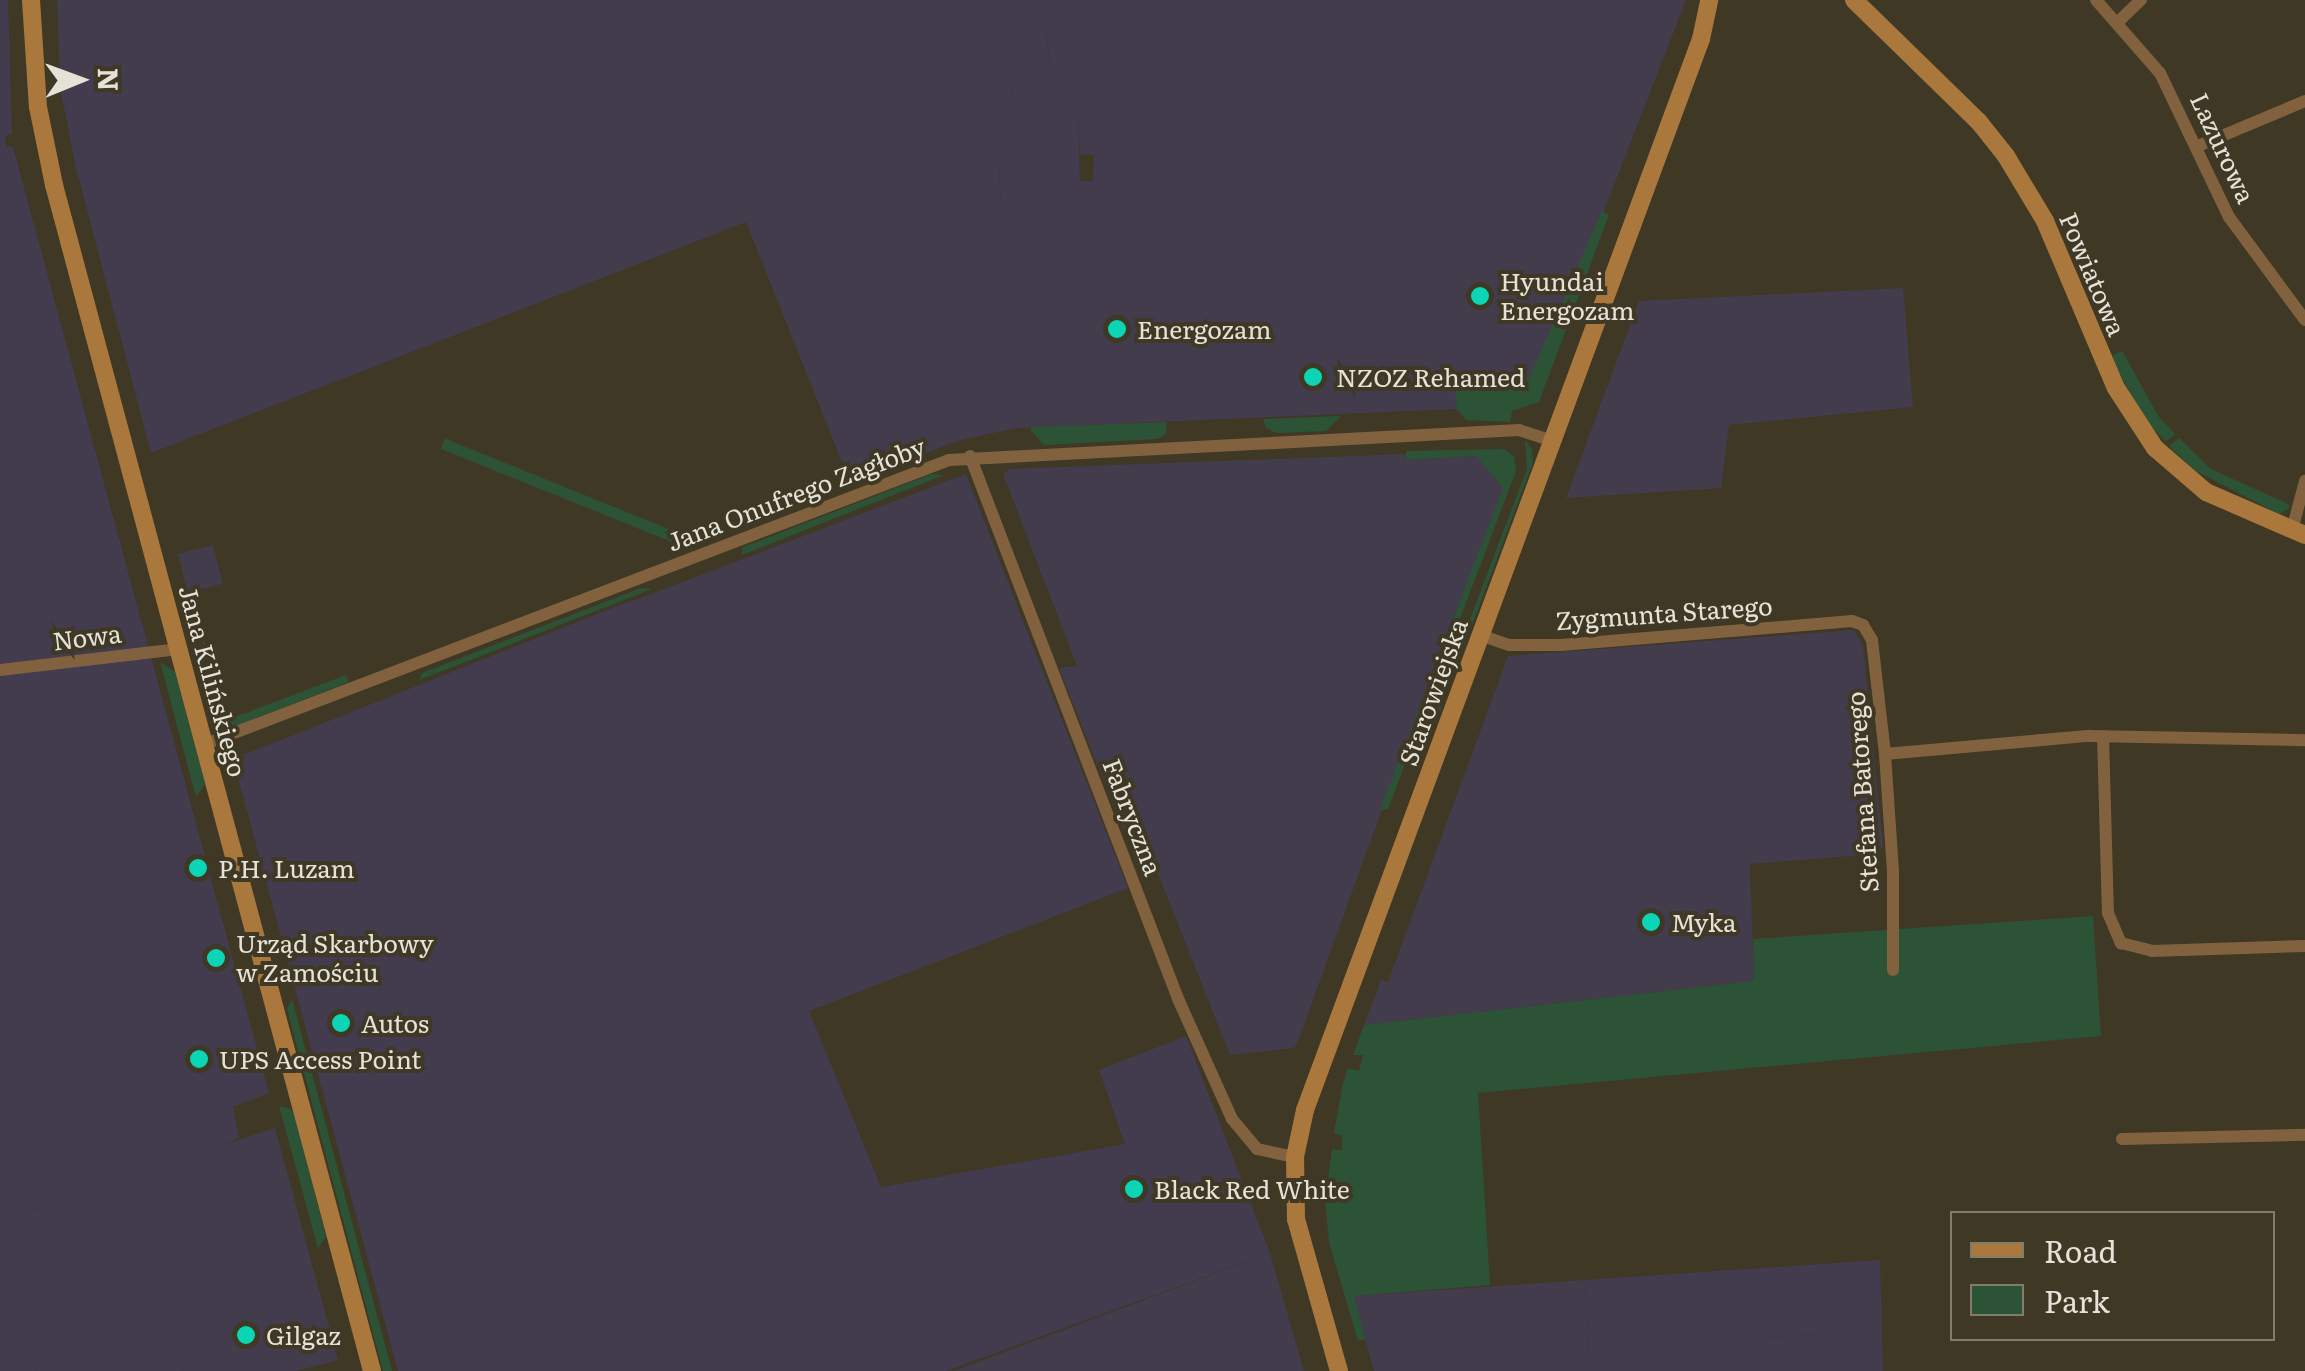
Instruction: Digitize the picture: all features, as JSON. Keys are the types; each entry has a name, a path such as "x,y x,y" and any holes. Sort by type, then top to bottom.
{"street":[{"name":"Jana Kilińskiego","path":"31,0 38,107 46,152 372,1371"},
{"name":"Starowiejska","path":"1702,39 1709,0"},
{"name":"Starowiejska","path":"1339,1371 1298,1231 1295,1156 1310,1095 1702,39 1722,0"},
{"name":"Powiatowa","path":"1854,0 1979,122 2006,156 2045,221 2109,374 2147,438 2206,492 2298,532"},
{"name":"Lazurowa","path":"2096,0 2160,72 2229,217 2305,320"},
{"path":"2118,22 2141,0"},
{"path":"2198,146 2305,101"},
{"name":"Jana Onufrego Zagłoby","path":"204,744 408,670 929,466 970,456 1518,430 1552,440"},
{"name":"Fabryczna","path":"970,456 1180,1001 1232,1119 1257,1149 1295,1156"},
{"path":"2298,532 2305,482"},
{"name":"Zygmunta Starego","path":"1480,635 1510,645 1561,645 1852,621"},
{"name":"Stefana Batorego","path":"1852,621 1863,625 1872,640 1893,872 1893,970"},
{"name":"Nowa","path":"0,670 178,649"},
{"path":"2103,736 2108,913 2121,944 2152,951 2305,946"},
{"path":"1885,754 2103,736 2305,740"},
{"path":"2122,1139 2305,1135"}],"shaded area":[{"path":"0,0 8,0 12,134 5,136 6,147 13,147 269,1093 233,1107 239,1138 220,1146 176,1195 0,1212"},
{"path":"57,0 281,0 60,87"},
{"path":"281,0 436,0 512,197 559,179 597,280 151,453 75,164 60,87"},
{"path":"436,0 843,0 905,160 998,146 1003,246 1101,204 1092,188 1094,155 1080,154 1078,116 1014,121 1012,85 1050,79 1045,0 1686,0 1528,406 1017,428 960,440 850,482 746,222 597,280 559,179 512,198"},
{"path":"843,0 1045,0 1050,80 1012,85 1014,120 1078,116 1080,181 1092,181 1101,204 1103,241 1003,246 998,147 905,160"},
{"path":"1903,288 1913,407 1729,425 1721,488 1566,498 1639,301"},
{"path":"1405,454 1406,460 1476,456 1503,488 1501,501 1440,649 1297,1044 1294,1048 1230,1055 1149,851 1132,852 1059,668 1077,666 1003,474 1010,469"},
{"path":"966,474 1023,621 939,655 906,565 863,602 773,635 765,620 654,662 630,602"},
{"path":"213,545 223,584 188,593 178,554"},
{"name":"Black Red White","path":"906,565 939,654 1023,621 1128,888 809,1011 881,1187 1125,1144 1099,1070 1186,1036 1270,1253 946,1371 398,1371 233,759 630,601 654,662 766,620 773,635 862,602 856,585"},
{"path":"1854,630 1863,645 1883,846 1876,854 1750,864 1754,981 1364,1025 1381,980 1388,982 1508,656"},
{"path":"275,1128 338,1360 296,1371 183,1371 172,1333 33,1371 0,1371 0,1212 176,1195 220,1146"},
{"path":"1270,1253 1304,1371 954,1371"},
{"path":"1880,1260 1882,1333 1699,1339 1699,1371 1590,1371 1585,1280"},
{"path":"1585,1280 1590,1371 1374,1371 1353,1296"},
{"path":"172,1333 183,1371 33,1371"},
{"path":"1882,1333 1883,1371 1699,1371 1698,1339"}],"green space":[{"path":"1602,211 1609,215 1539,402 1512,411 1510,422 1466,420 1457,409 1455,384 1527,383"},
{"path":"2122,351 2159,417 2175,434 2166,442 2146,421 2118,371 2112,355"},
{"path":"1341,416 1326,431 1276,433 1266,428 1263,419"},
{"path":"1167,422 1166,434 1157,439 1044,445 1031,431 1031,427"},
{"path":"445,438 696,540 692,550 441,449"},
{"path":"2179,438 2211,469 2290,505 2288,509 2279,514 2194,470 2169,446"},
{"path":"1525,440 1532,449 1533,462 1427,746 1424,740 1527,469"},
{"path":"1504,449 1514,456 1516,471 1388,809 1380,810 1503,488 1476,456 1406,460 1406,451"},
{"path":"932,474 944,475 742,555 743,547"},
{"path":"641,588 652,589 419,680 422,673"},
{"path":"193,603 227,720 346,675 349,682 225,730"},
{"path":"160,662 175,672 205,784 196,797"},
{"path":"2093,916 2101,1036 1478,1093 1490,1285 1354,1296 1365,1339 1358,1341 1329,1242 1325,1201 1344,1199 1344,1186 1327,1186 1332,1149 1342,1150 1342,1136 1334,1133 1342,1087 1348,1068 1359,1071 1363,1055 1353,1055 1364,1025 1754,981 1753,939"},
{"path":"292,999 392,1371 383,1371 287,1009"},
{"path":"279,1106 294,1114 326,1237 318,1248"}],"place":[{"name":"Hyundai Energozam","path":"1480,296"},
{"name":"Energozam","path":"1117,329"},
{"name":"NZOZ Rehamed","path":"1313,377"},
{"name":"P.H. Luzam","path":"198,868"},
{"name":"Myka","path":"1651,922"},
{"name":"Urząd Skarbowy w Zamościu","path":"216,958"},
{"name":"Autos","path":"341,1023"},
{"name":"UPS Access Point","path":"199,1059"},
{"name":"Black Red White","path":"1134,1189"},
{"name":"Gilgaz","path":"246,1335"}]}
